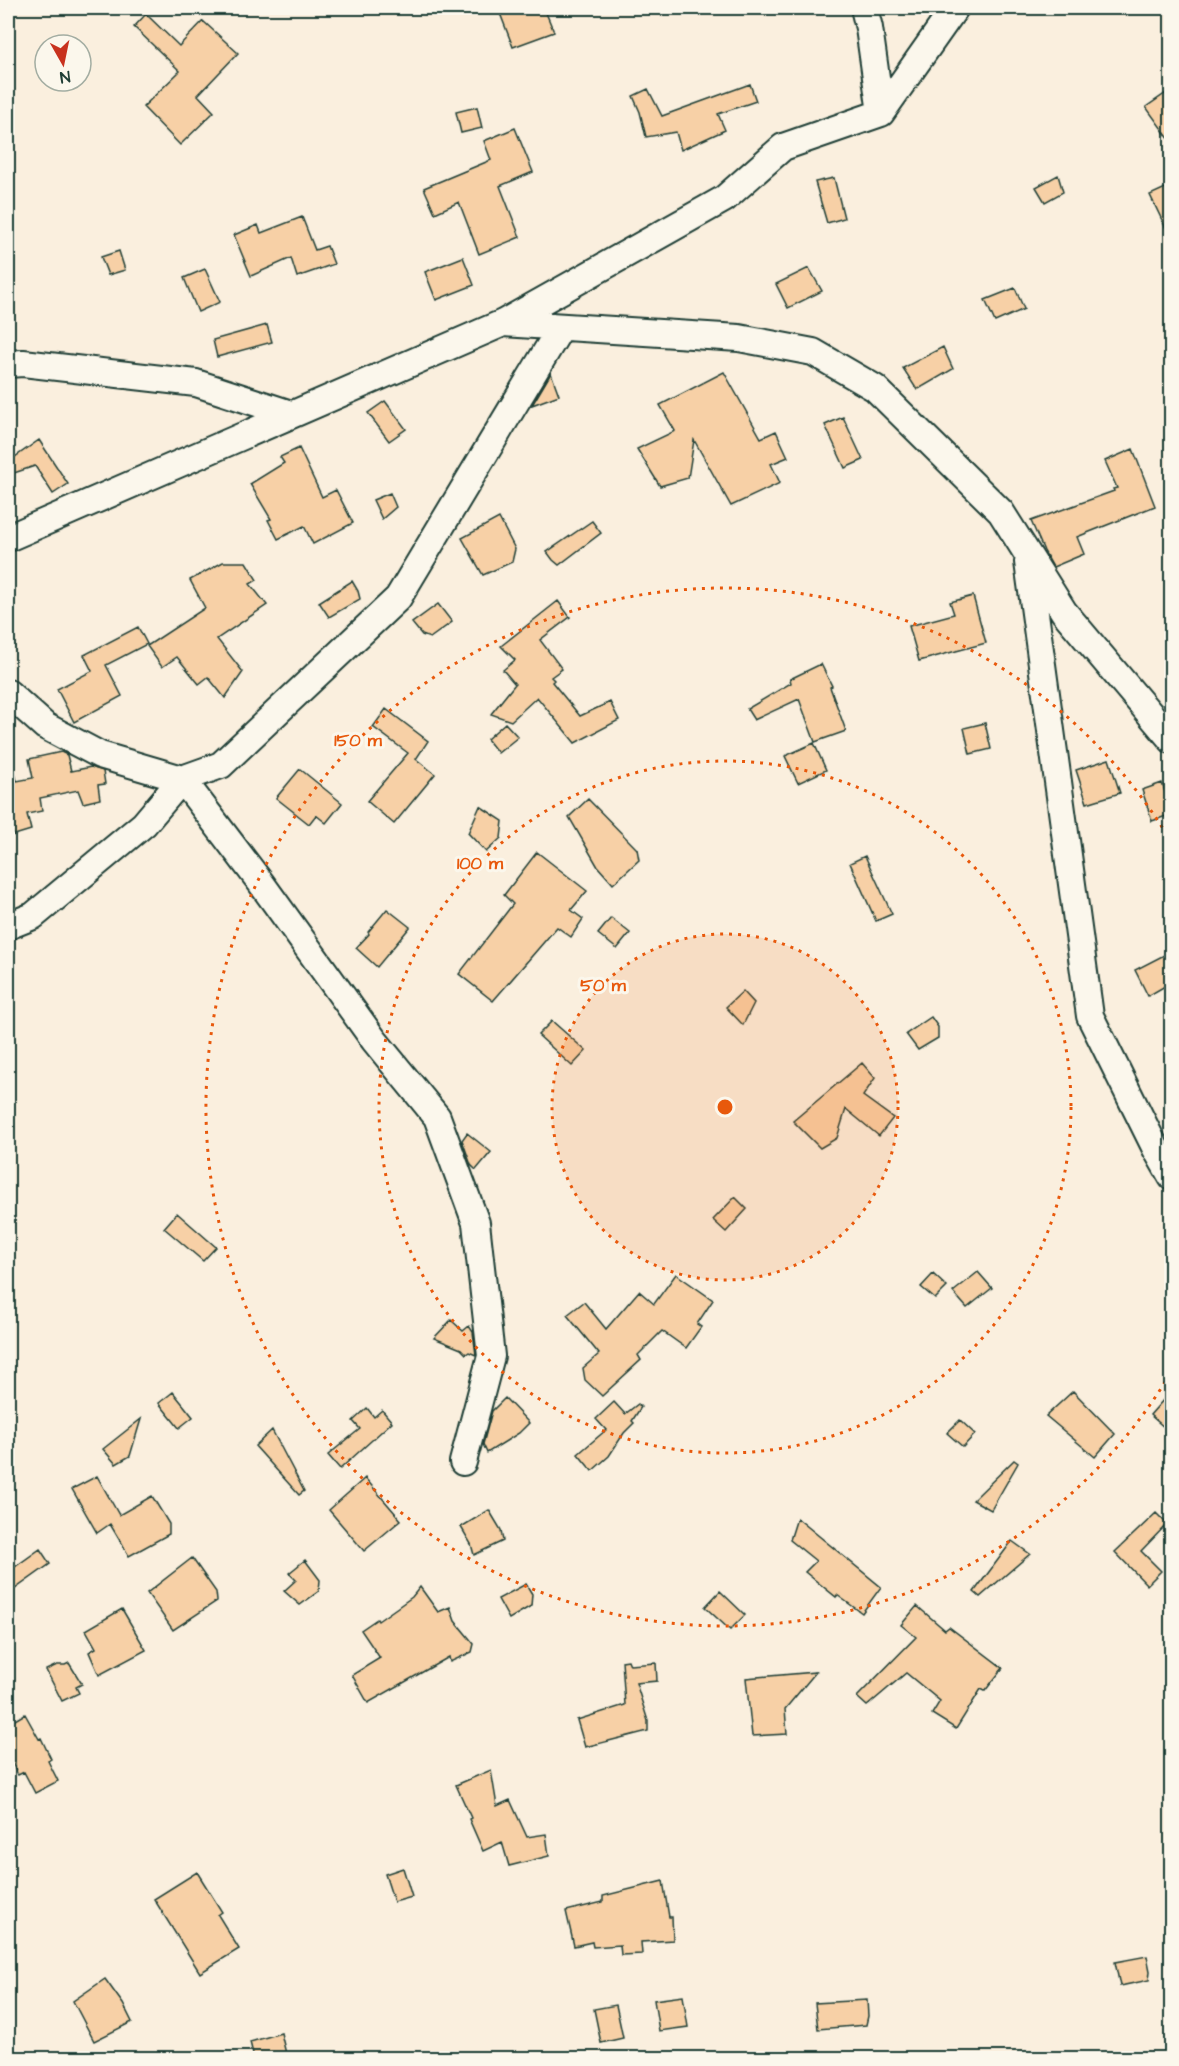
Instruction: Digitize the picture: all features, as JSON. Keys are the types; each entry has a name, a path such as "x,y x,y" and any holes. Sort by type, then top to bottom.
{"street":[{"path":"864,8 881,113"},
{"path":"8,538 503,322 724,199 783,147 881,113 955,8"},
{"path":"503,322 739,338 813,352 875,388 1001,512 1064,612 1172,740"},
{"path":"8,926 33,916 144,824 182,779 221,765 398,598 561,327"},
{"path":"8,364 23,363 196,383 291,414"},
{"path":"1027,553 1089,1016 1172,1177"},
{"path":"8,693 45,726 100,755 182,779 261,883 374,1040 437,1117 476,1222 492,1356 463,1462"}],"building":[{"path":"498,8 544,8 554,32 513,47"},
{"path":"146,14 179,46 203,21 238,53 198,95 214,112 180,145 143,107 180,71 134,27"},
{"path":"750,84 756,101 718,114 725,130 681,150 676,132 646,137 640,112 633,96 648,89 662,116"},
{"path":"1172,89 1172,143 1146,107"},
{"path":"477,107 482,128 461,133 456,112"},
{"path":"515,128 533,172 500,186 520,237 479,254 459,202 435,213 424,188 491,160 484,141"},
{"path":"1058,175 1063,192 1045,202 1036,187"},
{"path":"834,178 844,218 827,223 815,182"},
{"path":"1172,185 1172,241 1150,195"},
{"path":"302,217 315,250 327,246 334,264 297,277 291,258 251,276 234,235 258,225 261,233"},
{"path":"119,251 125,270 108,275 101,257"},
{"path":"463,257 474,285 436,300 425,272"},
{"path":"809,268 822,291 788,308 776,284"},
{"path":"205,269 220,302 198,312 184,278"},
{"path":"1015,288 1024,309 995,322 985,300"},
{"path":"267,325 272,342 217,357 213,340"},
{"path":"943,347 953,369 917,390 903,368"},
{"path":"724,372 761,438 776,431 788,457 771,464 780,483 731,506 694,440 688,478 660,486 637,449 675,431 660,405"},
{"path":"551,373 559,395 532,405"},
{"path":"385,401 406,429 389,441 368,413"},
{"path":"843,417 863,460 845,468 825,425"},
{"path":"39,440 68,484 53,494 35,466 8,475 8,462"},
{"path":"299,448 322,497 336,490 353,523 313,544 304,526 278,539 268,520 271,519 250,484 284,463 280,457"},
{"path":"1133,449 1155,506 1077,537 1084,554 1053,567 1031,521 1114,491 1113,489 1117,488 1105,461"},
{"path":"390,493 396,507 382,519 373,500"},
{"path":"499,518 515,549 512,562 483,575 462,538"},
{"path":"592,521 601,533 559,565 553,560 547,552"},
{"path":"223,562 246,562 257,580 250,584 267,605 217,639 243,672 225,698 208,677 199,684 177,657 162,667 147,646 205,608 190,580"},
{"path":"352,581 360,599 329,617 319,602"},
{"path":"973,596 986,643 919,661 909,626 954,614 950,602"},
{"path":"558,601 570,617 540,640 562,669 551,677 554,680 552,682 580,716 610,702 619,720 575,743 537,697 511,721 491,714 515,684 503,670 515,660 501,646"},
{"path":"438,604 452,622 430,638 422,635 412,623"},
{"path":"138,627 147,644 106,665 122,696 74,722 57,689 92,671 84,655"},
{"path":"821,664 832,686 830,687 846,731 815,742 799,699 754,720 747,709 791,683 790,679"},
{"path":"386,709 428,741 416,759 435,774 394,824 367,801 408,753 373,727"},
{"path":"505,723 518,737 498,753 487,739"},
{"path":"985,723 991,749 970,754 964,728"},
{"path":"814,743 826,770 798,783 785,756"},
{"path":"61,752 67,755 71,771 91,767 103,771 105,784 98,785 100,799 83,803 78,790 40,798 42,811 27,814 31,830 8,837 8,767 13,766 17,781 33,778 29,759"},
{"path":"1109,759 1120,793 1087,803 1076,770"},
{"path":"300,769 342,803 326,823 316,815 309,824 276,798"},
{"path":"1162,783 1172,814 1152,821 1142,790"},
{"path":"588,799 637,849 639,860 613,884 598,867 569,817"},
{"path":"480,806 503,821 501,838 486,852 468,833"},
{"path":"537,852 587,891 571,910 583,919 571,937 557,927 493,1001 459,974 513,904 504,895"},
{"path":"865,856 892,914 876,921 850,863"},
{"path":"387,909 410,927 377,967 356,948"},
{"path":"611,918 630,933 617,949 598,934"},
{"path":"1172,951 1172,982 1148,996 1135,970"},
{"path":"743,991 754,1003 743,1025 726,1007"},
{"path":"931,1017 938,1027 938,1038 918,1050 906,1034"},
{"path":"552,1021 586,1051 572,1066 538,1035"},
{"path":"862,1063 875,1078 863,1096 893,1118 879,1136 846,1109 837,1138 820,1148 793,1121"},
{"path":"467,1133 491,1152 476,1170 471,1165 462,1140"},
{"path":"735,1197 747,1209 726,1232 713,1220"},
{"path":"177,1213 216,1247 203,1261 164,1228"},
{"path":"978,1272 992,1288 967,1308 953,1292"},
{"path":"676,1274 713,1300 697,1324 701,1327 686,1348 662,1331 638,1355 641,1360 602,1396 585,1380 583,1368 599,1354 567,1315 584,1302 606,1329 639,1291 654,1304"},
{"path":"933,1274 947,1287 935,1299 921,1287"},
{"path":"451,1320 463,1331 469,1326 473,1332 476,1355 469,1352 466,1354 461,1349 434,1338"},
{"path":"1172,1390 1172,1434 1150,1415"},
{"path":"1073,1391 1115,1434 1095,1457 1046,1416"},
{"path":"173,1392 193,1417 179,1428 159,1403"},
{"path":"505,1398 529,1423 519,1433 487,1453 483,1444 492,1411"},
{"path":"614,1402 625,1414 638,1404 641,1407 632,1421 634,1423 624,1433 609,1456 592,1471 578,1454 606,1430 596,1419"},
{"path":"367,1408 374,1417 382,1410 392,1422 340,1469 328,1455 360,1429 353,1421"},
{"path":"141,1419 130,1456 116,1464 103,1449"},
{"path":"960,1420 975,1434 963,1447 947,1433"},
{"path":"272,1430 304,1491 299,1495 255,1446"},
{"path":"1014,1460 1018,1463 991,1510 973,1500"},
{"path":"97,1476 119,1515 152,1496 169,1524 169,1534 129,1556 110,1524 97,1533 72,1489"},
{"path":"365,1478 401,1520 364,1551 329,1510"},
{"path":"489,1510 501,1530 503,1541 474,1555 471,1544 461,1527"},
{"path":"1156,1513 1167,1524 1141,1551 1161,1571 1147,1585 1115,1552"},
{"path":"797,1518 881,1587 862,1613 837,1595 836,1597 805,1572 816,1561 790,1540"},
{"path":"1012,1541 1030,1554 980,1597 974,1592"},
{"path":"40,1549 50,1564 8,1594 8,1572"},
{"path":"192,1558 216,1592 217,1601 173,1630 147,1593"},
{"path":"305,1560 320,1580 319,1591 300,1605 284,1591 296,1580 289,1573"},
{"path":"526,1584 532,1594 531,1606 509,1619 498,1599"},
{"path":"420,1587 438,1612 450,1607 455,1621 474,1644 472,1652 450,1662 449,1657 368,1703 352,1675 380,1658 361,1630 412,1597"},
{"path":"720,1591 745,1615 730,1630 705,1607"},
{"path":"917,1606 945,1630 949,1627 1003,1668 985,1691 981,1689 956,1729 932,1714 940,1701 906,1673 867,1706 857,1697 916,1637 901,1625"},
{"path":"122,1609 146,1650 99,1675 89,1652 96,1648 86,1630"},
{"path":"628,1660 630,1665 656,1663 657,1681 636,1683 648,1721 648,1731 585,1747 577,1720 625,1705 622,1661"},
{"path":"69,1663 82,1684 76,1687 79,1693 62,1701 46,1670"},
{"path":"816,1672 785,1709 787,1734 752,1736 746,1678"},
{"path":"25,1714 39,1739 41,1738 51,1759 48,1761 58,1781 35,1793 24,1772 18,1775 8,1754 8,1724"},
{"path":"491,1770 497,1806 510,1800 527,1837 546,1834 549,1856 509,1866 502,1842 483,1851 456,1785"},
{"path":"403,1868 412,1897 394,1902 385,1874"},
{"path":"197,1872 222,1912 218,1915 239,1949 200,1973 154,1899"},
{"path":"663,1881 669,1917 672,1917 673,1940 641,1942 642,1954 621,1955 620,1945 593,1947 592,1942 574,1946 566,1911 603,1902 603,1896"},
{"path":"1147,1956 1149,1980 1120,1986 1115,1962"},
{"path":"105,1979 123,2004 132,2022 94,2041 73,2001"},
{"path":"683,1996 688,2027 659,2031 654,2000"},
{"path":"867,2000 866,2025 818,2029 815,2003"},
{"path":"616,2005 623,2038 601,2043 594,2009"},
{"path":"281,2033 287,2058 254,2058 250,2042"}]}
